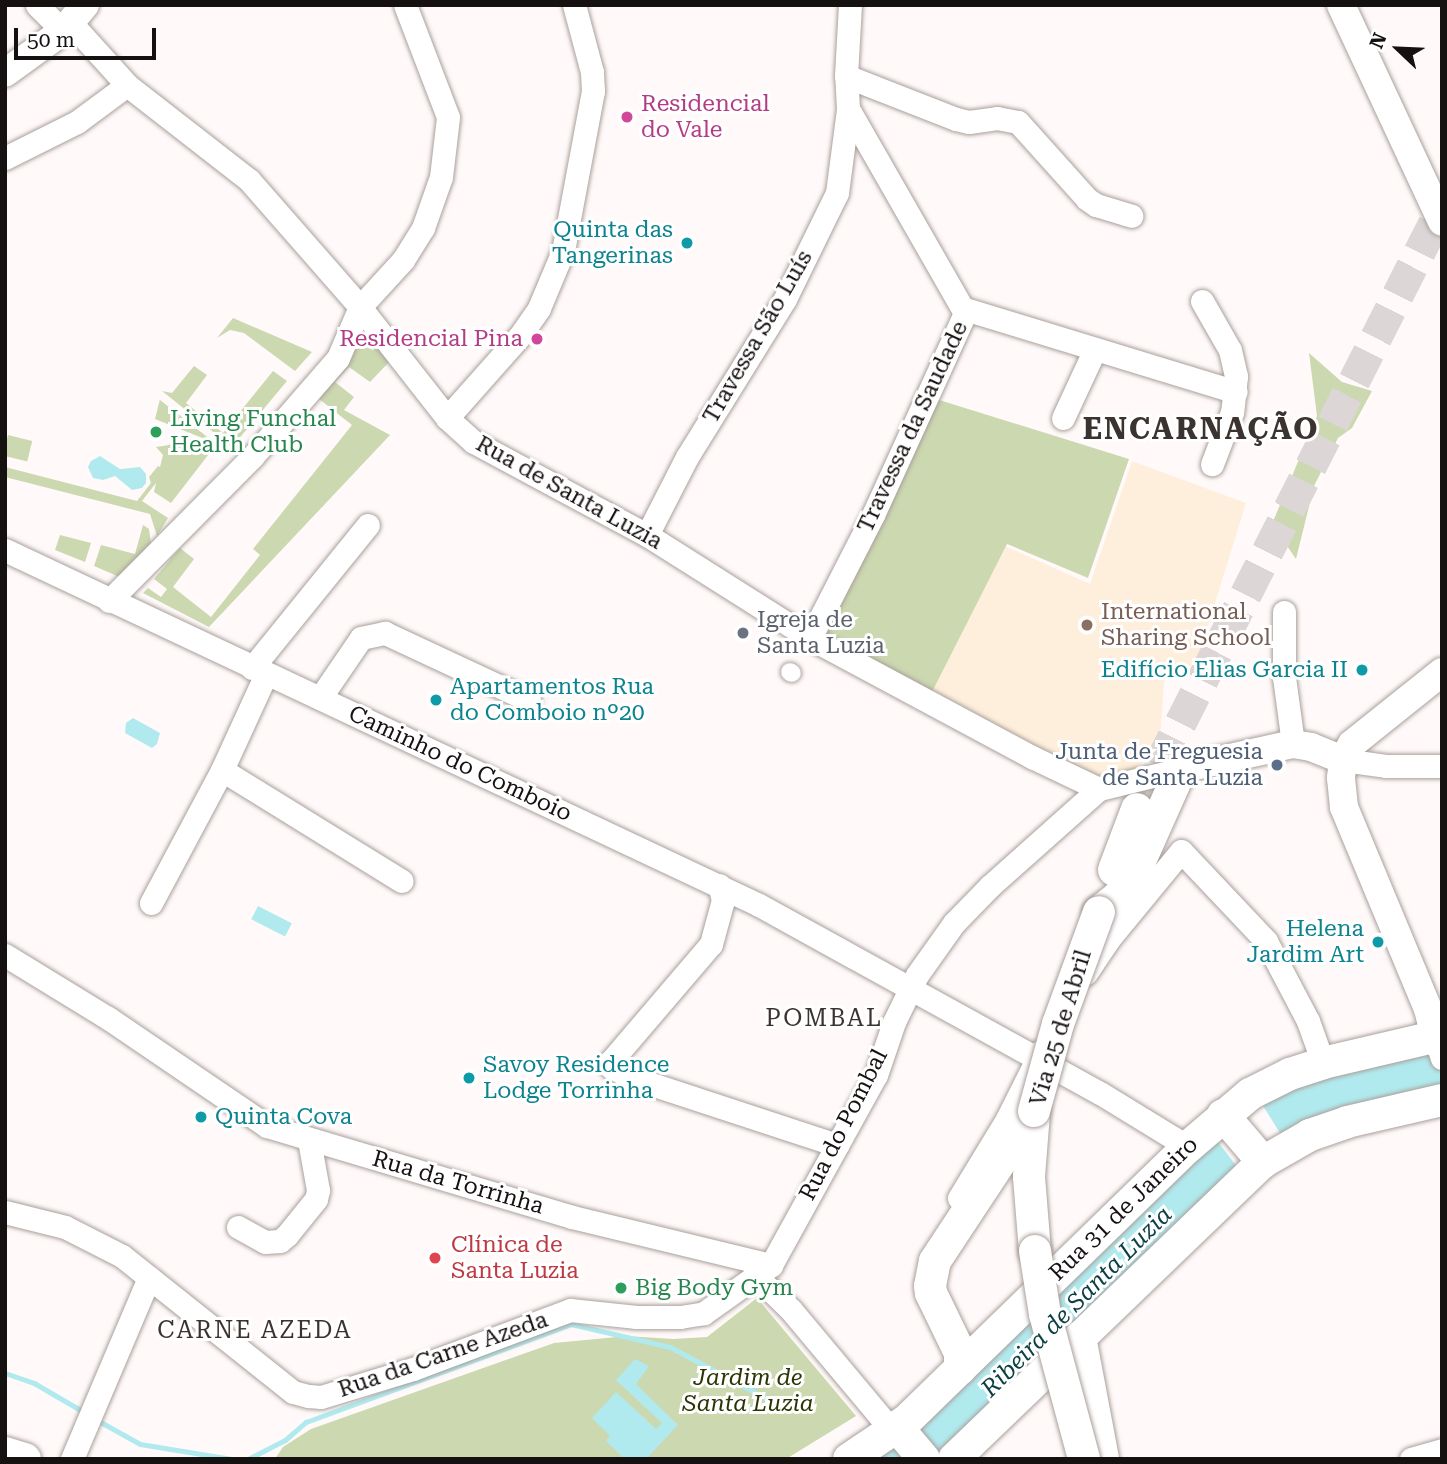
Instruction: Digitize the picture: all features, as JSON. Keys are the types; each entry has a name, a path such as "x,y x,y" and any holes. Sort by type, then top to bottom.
{"main road":[{"path":"1099,912 1118,898 1132,879 1181,769"},
{"name":"Via 25 de Abril","path":"1084,1459 1045,1314 1035,1251 1029,1177 1034,1111 1058,1024 1137,809"},
{"name":"Rua 31 de Janeiro","path":"849,1459 893,1440 960,1369 1188,1147 1250,1094 1290,1074 1323,1063 1439,1043"},
{"path":"954,1459 1263,1161 1310,1135 1347,1122 1442,1100"},
{"path":"960,1369 960,1353 938,1313 930,1286 935,1261 1034,1111"},
{"path":"1223,1115 1263,1161"},
{"path":"1080,1337 1103,1459"},
{"path":"893,1440 924,1459"},
{"path":"5,1453 25,1459"}],"street":[{"name":"Rua de Santa Luzia","path":"37,5 73,20 127,85 249,180 360,307 447,418 474,442 647,535 810,638 1031,757 1098,789"},
{"path":"109,601 252,457 338,358 360,307 403,260 423,228 441,177 448,117 405,5"},
{"path":"447,418 519,337 539,309 563,251 593,91 592,72 574,5"},
{"name":"Travessa São Luís","path":"647,535 687,457 785,299 837,193 848,110 846,76 850,5"},
{"path":"1341,5 1432,182 1442,221"},
{"path":"5,73 73,20"},
{"path":"846,76 956,119 969,122 998,118 1018,122 1087,199 1096,205 1131,216"},
{"path":"5,158 77,122 127,85"},
{"name":"Travessa da Saudade","path":"810,638 873,515 964,321 965,309 848,110"},
{"path":"1202,301 1235,363 1236,392 1232,412 1212,464"},
{"path":"965,309 1236,392"},
{"path":"1063,418 1095,349"},
{"path":"150,903 222,769 259,671 368,525"},
{"name":"Caminho do Comboio","path":"5,550 719,886 1037,1058 1160,1127 1188,1147"},
{"path":"1284,612 1284,677 1293,744"},
{"path":"320,698 361,638 385,633 529,700"},
{"path":"1439,1043 1428,1009 1344,807 1341,790 1343,760 1363,733 1442,672"},
{"path":"1098,789 1293,744 1311,747 1343,760 1386,766 1442,766"},
{"path":"222,769 402,881"},
{"name":"Rua do Pombal","path":"764,1271 876,1075 894,1022 911,988 954,923 990,886 1098,789"},
{"path":"930,1286 923,1269 926,1255 1007,1119 1071,994 1108,940 1181,851 1266,941 1308,1021 1323,1063"},
{"path":"719,886 723,900 711,944 611,1060 611,1067 633,1078 837,1145"},
{"name":"Rua da Torrinha","path":"5,955 108,1018 267,1126 764,1271"},
{"path":"238,1227 265,1242 281,1241 316,1199 318,1190 305,1138"},
{"name":"Rua da Carne Azeda","path":"5,1212 65,1227 121,1256 293,1392 321,1397 413,1369 570,1310 637,1317 680,1317 704,1313 764,1271"},
{"path":"764,1271 791,1310 893,1440"},
{"path":"72,1459 149,1278"},
{"path":"1411,1459 1442,1450"}],"shaded area":[{"name":"International Sharing School","path":"1132,461 1246,503 1196,665 1165,670 1160,738 1129,779 1097,785 926,704 1005,546 1090,584"}],"green space":[{"path":"233,318 312,352 295,371 244,333 230,330 217,338"},
{"path":"364,323 392,359 370,382 349,367 335,382 354,397 344,410 390,435 209,627 143,593 148,588 161,597 167,589 154,579 180,548 194,559 173,587 211,617 260,555 253,549 352,425 309,391"},
{"path":"1309,353 1342,382 1372,391 1352,428 1338,438 1314,486 1296,559 1272,524 1317,416"},
{"path":"194,366 207,375 186,403 223,433 273,371 287,381 232,447 162,391 172,393"},
{"path":"936,399 1129,459 1088,578 1007,544 930,696 818,633"},
{"path":"160,400 215,443 155,419"},
{"path":"8,435 32,441 27,461 5,456"},
{"path":"180,437 212,450 171,503 154,492 156,483 142,501 168,518 157,536 150,514 5,477 5,467 137,501 151,483 149,477 160,467 163,455 156,447 169,445"},
{"path":"143,525 149,529 151,544 124,579 94,566 101,545 135,554"},
{"path":"60,535 91,543 85,562 55,550"},
{"name":"Jardim de Santa Luzia","path":"757,1298 856,1416 786,1459 275,1459 283,1447 311,1429 554,1343 627,1336 673,1339 707,1337"}],"water":[{"path":"100,456 120,469 140,467 146,474 146,483 142,488 132,490 115,476 103,480 93,478 88,467 91,461"},
{"path":"133,718 160,733 157,744 152,748 125,733 126,723"},
{"path":"258,906 292,923 285,937 251,919"},
{"name":"Ribeira de Santa Luzia","path":"1442,1044 1442,1088 1349,1107 1001,1395 930,1459 875,1459 1215,1138 1290,1085"},
{"path":"635,1359 649,1366 636,1384 678,1425 646,1459 625,1459 606,1441 610,1436 592,1418 616,1392 656,1429 662,1423 616,1380"}],"pier":[{"path":"1260,1101 1283,1138 1238,1168 1215,1138"}],"waterway":[{"path":"248,1459 285,1440 306,1422 571,1324 670,1347 775,1403"},
{"path":"5,1373 34,1383 87,1414"},
{"path":"95,1419 140,1444 232,1459"}],"tunnel":[{"path":"1137,809 1442,208"}],"place":[{"name":"Residencial do Vale","path":"627,117"},
{"name":"Quinta das Tangerinas","path":"687,243"},
{"name":"Residencial Pina","path":"537,339"},
{"name":"Living Funchal Health Club","path":"156,432"},
{"name":"International Sharing School","path":"1087,625"},
{"name":"Igreja de Santa Luzia","path":"743,633"},
{"name":"Edifício Elias Garcia II","path":"1362,670"},
{"name":"Apartamentos Rua do Comboio nº20","path":"436,700"},
{"name":"Junta de Freguesia de Santa Luzia","path":"1277,765"},
{"name":"Helena Jardim Art","path":"1378,942"},
{"name":"Savoy Residence Lodge Torrinha","path":"469,1078"},
{"name":"Quinta Cova","path":"201,1117"},
{"name":"Clínica de Santa Luzia","path":"435,1258"},
{"name":"Big Body Gym","path":"621,1288"}],"district":[{"name":"ENCARNAÇÃO","path":"1201,429"},
{"name":"POMBAL","path":"824,1019"},
{"name":"CARNE AZEDA","path":"255,1331"}]}
